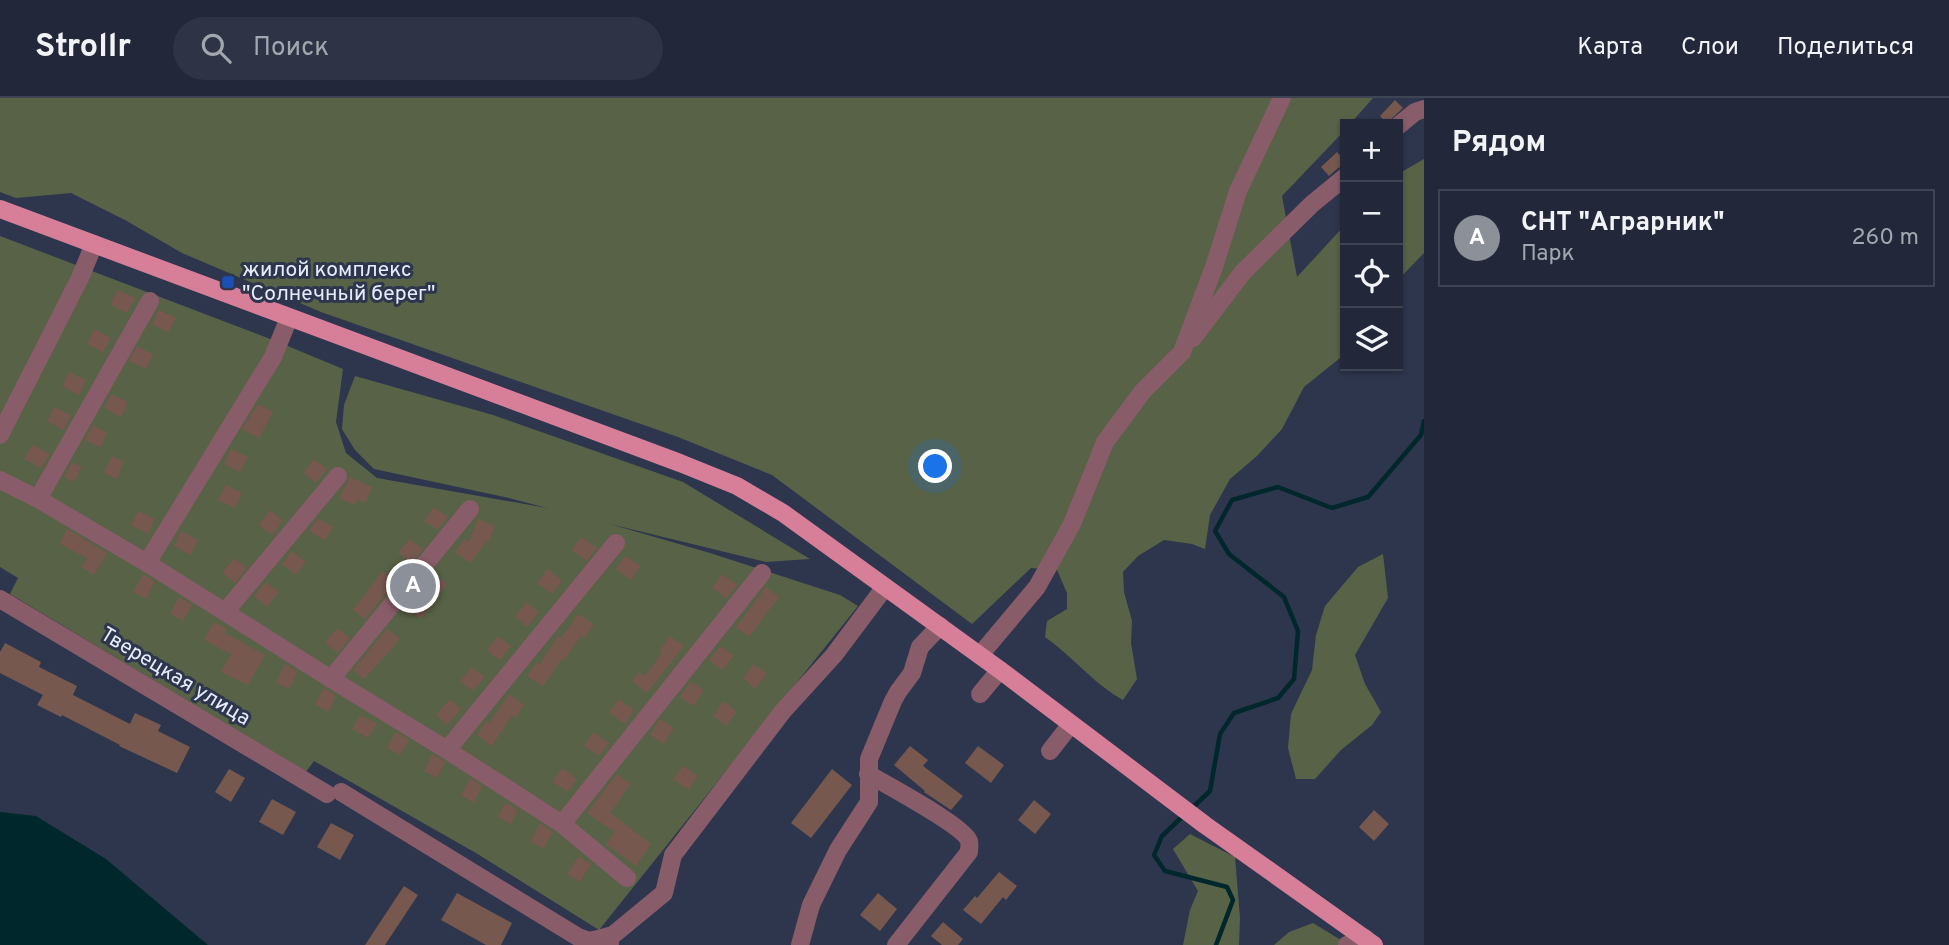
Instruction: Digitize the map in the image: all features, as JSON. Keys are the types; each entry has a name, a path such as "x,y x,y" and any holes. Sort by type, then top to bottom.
{"main road":[{"path":"0,209 737,486 772,505 940,626 1205,825 1370,942"}],"street":[{"path":"1182,352 1238,191 1282,98"},
{"path":"1403,122 1415,112 1424,109"},
{"path":"979,655 1037,587 1072,524 1105,442 1143,391 1182,352 1243,272 1311,204 1340,181"},
{"path":"0,435 80,278 94,244"},
{"path":"38,499 150,301"},
{"path":"148,563 272,357 289,318"},
{"path":"225,612 338,476"},
{"path":"0,480 148,563 447,750 562,824 627,878"},
{"path":"331,679 470,509"},
{"path":"447,750 616,543"},
{"path":"562,824 762,573"},
{"path":"608,942 613,934 664,893 673,855 783,711 834,654 885,587"},
{"name":"Тверецкая улица","path":"0,599 578,937 589,941 608,942"},
{"path":"800,945 811,905 838,850 869,802 869,759 893,701 912,673 920,648 940,626"},
{"path":"980,694 1000,670"},
{"path":"1050,751 1071,724"},
{"path":"868,774 938,815 963,833 968,841 969,852 895,945"},
{"path":"1347,945 1370,942"}],"shaded area":[{"path":"0,98 1373,98 1354,119 1340,119 1340,135 1282,196 1297,277 1340,230 1340,358 1304,387 1282,429 1257,456 1230,479 1210,515 1205,549 1164,540 1138,556 1123,572 1124,592 1132,621 1131,643 1137,679 1123,700 1102,686 1045,637 1047,621 1067,609 1067,593 1057,570 1031,568 972,624 772,475 678,437 321,312 182,253 71,193 16,198 0,192"},
{"path":"1424,159 1424,253 1403,275 1403,182 1403,171"},
{"path":"0,236 343,369 336,422 346,453 377,478 547,508 374,469 355,450 342,429 344,405 355,376 493,415 683,482 810,559 766,562 610,524 840,595 858,606 599,930 476,853 314,761 306,772 10,594 18,578 0,567"},
{"path":"1383,554 1388,598 1355,655 1365,684 1381,712 1372,725 1341,750 1315,779 1296,779 1288,748 1291,714 1312,670 1316,635 1325,606 1358,567"},
{"path":"0,812 36,816 106,859 208,945 0,945"},
{"path":"1190,834 1235,857 1240,918 1239,945 1183,945 1190,910 1198,891 1173,849"},
{"path":"1313,923 1349,945 1274,945 1289,932"}],"building":[{"path":"1395,100 1403,108 1391,119 1383,119 1380,116"},
{"path":"1337,152 1340,155 1340,167 1329,176 1321,167"},
{"path":"118,290 135,298 127,313 110,305"},
{"path":"159,310 176,318 168,333 152,324"},
{"path":"94,329 111,338 103,352 87,344"},
{"path":"137,346 153,354 146,369 129,361"},
{"path":"69,372 86,380 79,395 62,386"},
{"path":"111,394 128,402 121,417 104,408"},
{"path":"258,404 273,412 259,438 242,429"},
{"path":"54,407 71,415 63,430 47,421"},
{"path":"93,425 107,433 100,447 85,440"},
{"path":"32,445 50,454 41,468 24,459"},
{"path":"231,449 248,457 240,472 224,464"},
{"path":"112,456 124,462 116,479 104,473"},
{"path":"314,459 327,469 316,483 303,473"},
{"path":"72,462 82,467 74,482 64,477"},
{"path":"350,477 372,487 365,503 357,499 354,505 339,498"},
{"path":"226,485 242,493 235,508 218,500"},
{"path":"433,507 448,517 438,530 424,521"},
{"path":"270,510 283,521 272,535 259,525"},
{"path":"138,511 155,519 148,534 131,525"},
{"path":"318,518 333,527 325,541 309,531"},
{"path":"478,519 495,526 489,542 487,541 470,563 455,552 465,539 469,542"},
{"path":"67,529 107,553 94,575 81,567 87,558 60,544"},
{"path":"181,531 198,540 191,555 174,546"},
{"path":"581,537 597,548 587,561 572,550"},
{"path":"410,539 423,549 411,563 398,553"},
{"path":"292,551 306,562 296,575 282,564"},
{"path":"625,556 641,566 631,580 616,569"},
{"path":"234,558 247,568 235,583 222,573"},
{"path":"547,569 562,580 552,594 537,583"},
{"path":"383,571 395,582 365,619 353,610"},
{"path":"432,573 447,584 421,619 405,608"},
{"path":"143,574 155,582 146,599 133,592"},
{"path":"722,574 737,585 727,598 712,588"},
{"path":"266,582 279,592 267,607 254,596"},
{"path":"766,587 779,597 749,637 736,627"},
{"path":"179,597 192,605 183,621 170,614"},
{"path":"526,602 539,612 527,627 515,617"},
{"path":"578,614 594,624 584,638 581,636 543,686 527,676 537,662 540,664 558,636 561,638"},
{"path":"214,622 227,629 225,633 265,655 248,685 221,672 231,654 204,640"},
{"path":"337,628 350,638 338,653 325,643"},
{"path":"387,629 400,638 364,679 353,670"},
{"path":"498,636 511,646 500,661 487,650"},
{"path":"670,636 684,646 647,693 632,681 639,672 645,676 662,653 659,651"},
{"path":"5,643 41,662 39,667 77,686 73,695 130,724 135,713 161,725 158,731 190,747 177,773 37,705 43,695 0,673 0,652"},
{"path":"721,646 734,656 722,670 709,660"},
{"path":"285,664 298,672 289,689 276,682"},
{"path":"754,664 767,674 755,689 743,678"},
{"path":"472,667 485,677 473,691 460,681"},
{"path":"690,682 704,690 694,706 680,697"},
{"path":"324,688 336,696 328,712 315,704"},
{"path":"509,694 524,705 515,718 512,716 492,746 477,735"},
{"path":"450,699 461,709 447,725 436,715"},
{"path":"619,699 634,710 625,724 609,713"},
{"path":"724,701 737,712 726,726 713,716"},
{"path":"360,715 377,724 368,738 352,729"},
{"path":"660,719 674,728 664,744 650,735"},
{"path":"396,732 409,740 400,755 387,748"},
{"path":"593,732 609,743 599,756 584,746"},
{"path":"910,746 928,760 923,766 963,796 951,810 924,792 894,765"},
{"path":"978,746 1004,765 991,783 965,763"},
{"path":"432,754 445,762 437,778 424,771"},
{"path":"683,766 698,776 689,790 673,779"},
{"path":"562,768 577,779 568,792 553,782"},
{"path":"229,769 245,778 231,802 215,792"},
{"path":"832,769 852,785 811,838 791,823"},
{"path":"617,774 631,784 610,813 651,844 636,866 606,844 615,832 587,813"},
{"path":"470,778 482,786 474,803 461,796"},
{"path":"272,799 296,812 283,835 259,822"},
{"path":"1034,800 1051,814 1035,834 1018,820"},
{"path":"506,802 518,810 511,824 498,817"},
{"path":"1374,810 1389,824 1374,841 1359,827"},
{"path":"331,823 354,835 340,860 317,847"},
{"path":"540,823 553,832 544,848 530,842"},
{"path":"578,857 591,864 580,882 567,874"},
{"path":"999,872 1017,886 1006,900 1003,897 981,924 963,910"},
{"path":"404,886 418,895 385,945 365,945"},
{"path":"457,893 512,923 501,945 486,945 441,920"},
{"path":"878,893 897,909 880,931 860,915"},
{"path":"943,922 963,939 958,945 942,945 931,936"}],"waterway":[{"path":"1192,808 1210,791 1220,734 1234,713 1278,698 1294,679 1298,631 1284,597 1229,554 1215,531 1232,500 1278,487 1332,508 1368,497 1421,435 1424,421"},
{"path":"1183,816 1162,836 1154,855 1165,871 1227,887 1233,900 1216,945"}],"place":[{"name":"жилой комплекс \"Солнечный берег\"","path":"228,282"},
{"name":"СНТ \"Аграрник\"","path":"413,586"}]}
